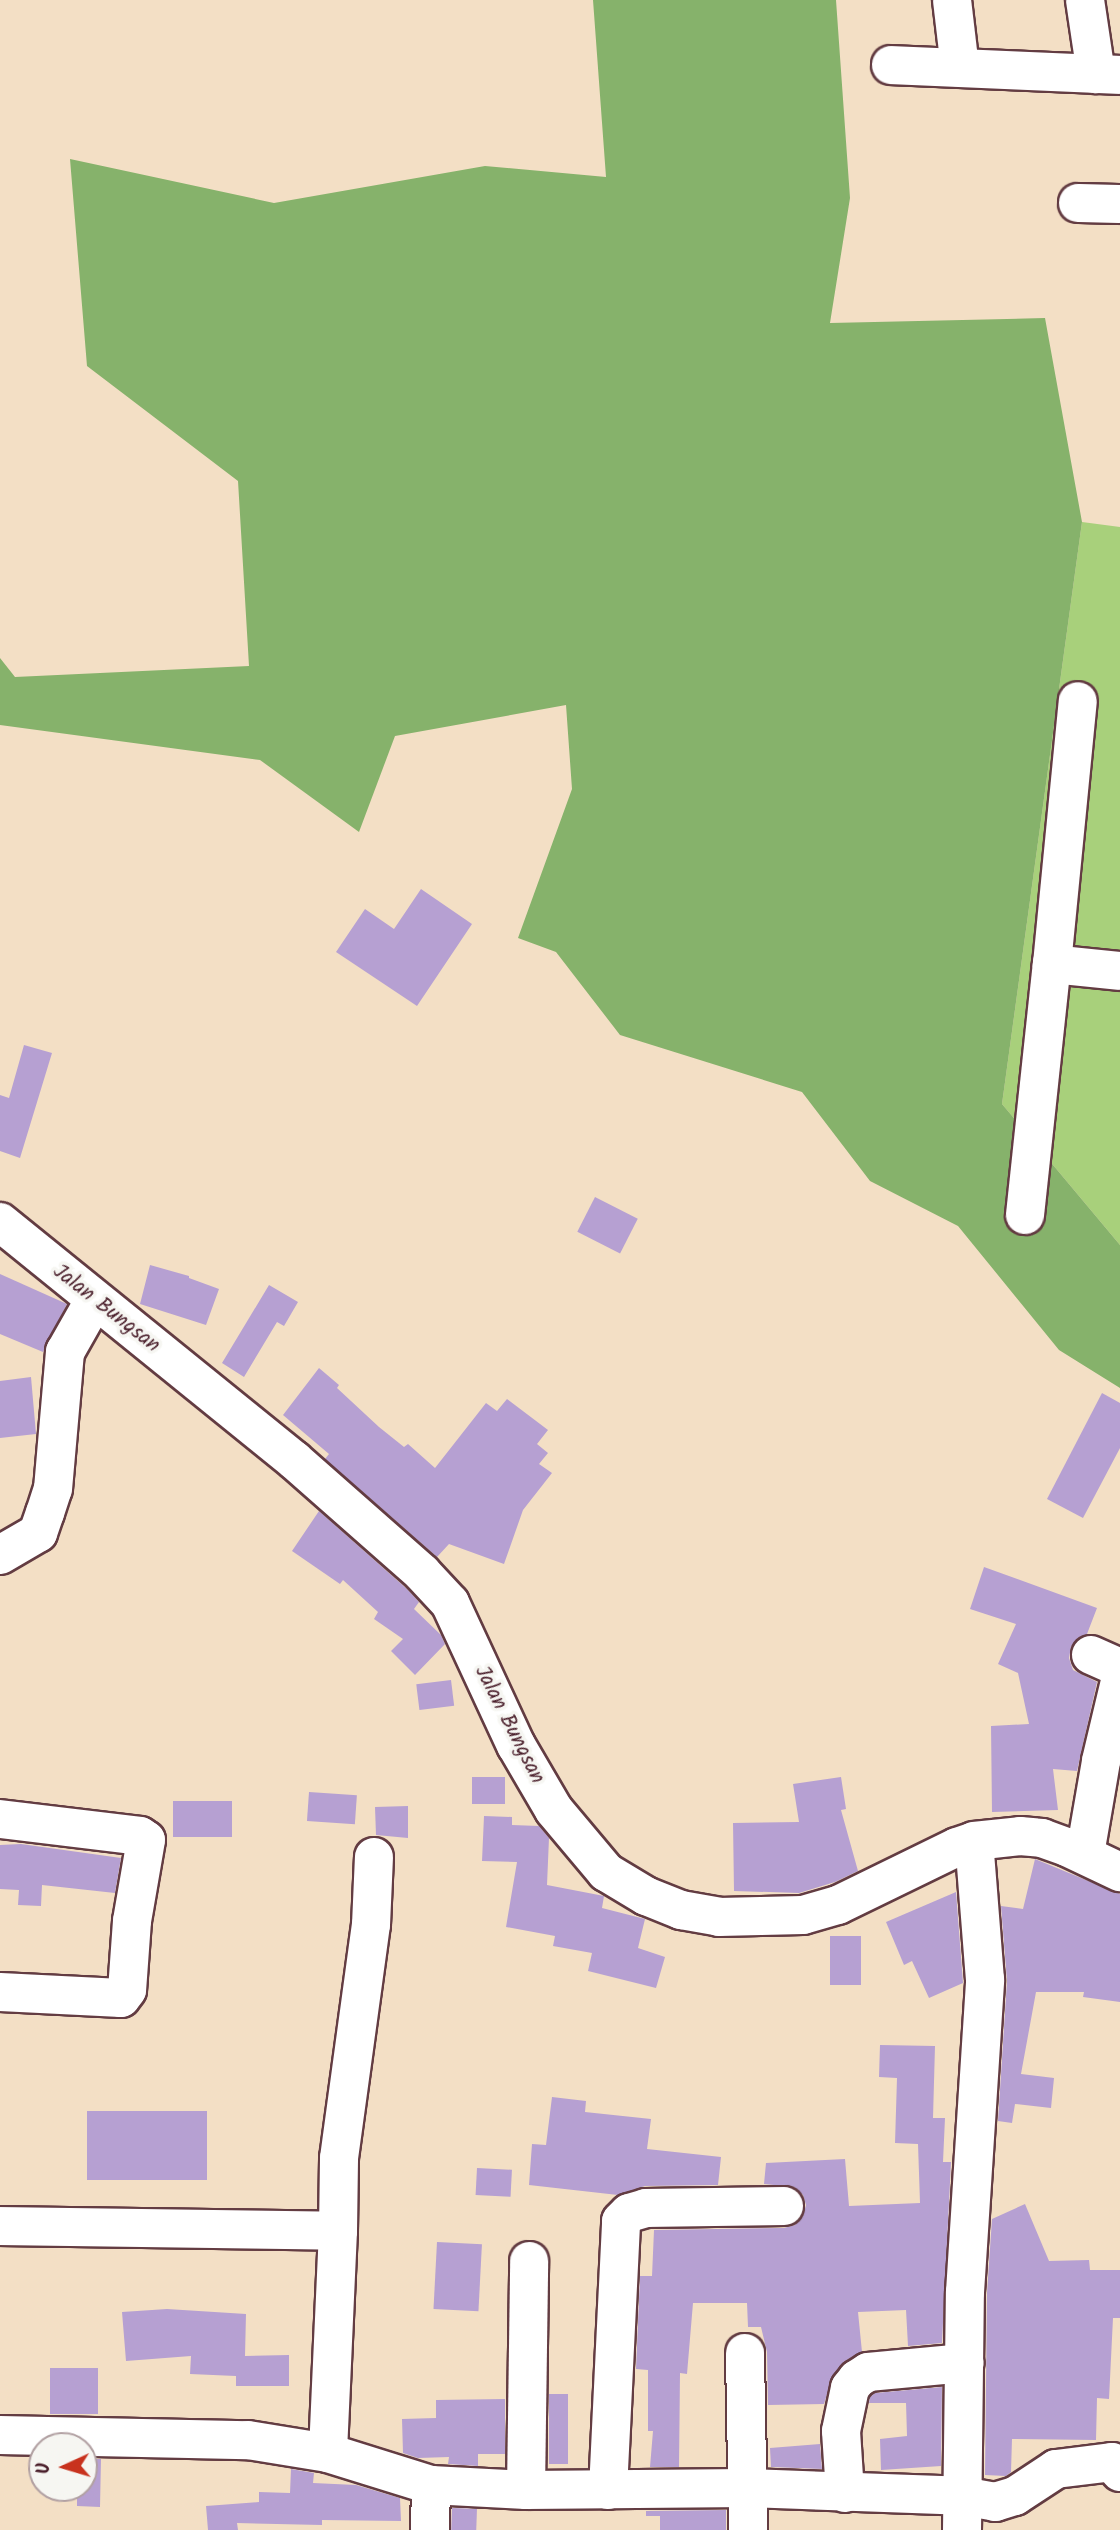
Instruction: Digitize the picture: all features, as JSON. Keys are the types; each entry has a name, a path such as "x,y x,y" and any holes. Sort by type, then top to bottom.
{"street":[{"path":"952,0 960,68"},
{"path":"891,65 1108,75 1085,0"},
{"path":"1078,203 1120,204"},
{"path":"1025,1215 1078,701"},
{"path":"1052,964 1120,971"},
{"name":"Jalan Bungsan","path":"3,1230 294,1460 422,1573 450,1604 516,1745 554,1810 606,1872 646,1896 681,1910 719,1917 803,1915 838,1905 974,1841 1031,1837 1085,1854 1120,1872"},
{"path":"0,1555 38,1533 53,1489 65,1352 94,1300"},
{"path":"1085,1854 1101,1761 1120,1681"},
{"path":"0,1819 140,1836 146,1840 132,1921 127,1990 121,1998 0,1992"},
{"path":"962,2513 965,2292 985,1980 974,1841"},
{"path":"328,2453 339,2158 368,1953 374,1857"},
{"path":"608,2490 621,2221 629,2213 646,2208 784,2206"},
{"path":"0,2227 338,2231"},
{"path":"526,2490 529,2261"},
{"path":"745,2353 748,2530"},
{"path":"845,2493 841,2431 850,2388 857,2379 868,2372 965,2363"},
{"path":"0,2435 248,2440 328,2453 431,2485 526,2490 748,2488 845,2493 962,2513 1015,2496 1056,2469 1117,2461"},
{"path":"430,2530 431,2485"}],"green space":[{"path":"593,0 836,0 850,198 830,323 1045,318 1082,522 1002,1104 1120,1245 1120,1388 1059,1350 958,1226 870,1181 802,1092 620,1035 556,952 518,938 572,789 566,705 395,736 359,832 260,760 0,725 0,658 15,677 249,666 238,481 87,366 70,159 274,203 485,166 606,177"},
{"path":"1082,522 1120,527 1120,1245 1002,1104"}],"building":[{"path":"421,889 472,924 417,1006 336,952 365,909 394,929"},
{"path":"24,1045 52,1053 20,1158 0,1151 0,1095 9,1098"},
{"path":"595,1197 638,1219 620,1254 577,1232"},
{"path":"150,1265 189,1276 219,1289 206,1325 140,1304"},
{"path":"0,1274 67,1304 43,1352 0,1334"},
{"path":"269,1285 298,1302 284,1326 277,1322 244,1377 222,1363"},
{"path":"319,1368 379,1427 404,1447 408,1444 435,1468 486,1403 497,1411 507,1399 548,1430 537,1444 548,1453 539,1464 552,1473 523,1510 504,1564 449,1544 437,1557 325,1459 329,1454 283,1415"},
{"path":"31,1377 36,1434 0,1438 0,1381"},
{"path":"1102,1393 1120,1403 1120,1448 1083,1518 1047,1499"},
{"path":"319,1511 407,1589 419,1602 414,1609 441,1635 445,1644 415,1675 391,1651 403,1639 374,1619 378,1612 343,1580 340,1584 292,1551"},
{"path":"984,1567 1097,1608 1087,1634 1078,1638 1071,1647 1069,1658 1073,1670 1097,1682 1077,1771 1053,1769 1058,1810 992,1812 991,1726 1029,1724 1018,1673 998,1664 1016,1624 970,1609"},
{"path":"451,1680 454,1706 419,1710 416,1684"},
{"path":"472,1777 505,1777 505,1804 472,1804"},
{"path":"841,1777 846,1809 841,1810 858,1871 835,1882 799,1893 734,1891 733,1823 799,1822 793,1784"},
{"path":"309,1792 357,1795 355,1824 307,1821"},
{"path":"173,1801 232,1801 232,1837 173,1837"},
{"path":"408,1806 408,1838 376,1835 375,1807"},
{"path":"484,1816 512,1817 512,1825 539,1826 549,1838 547,1885 604,1896 602,1908 645,1919 638,1948 665,1957 656,1988 588,1971 592,1953 553,1946 555,1936 506,1927 517,1862 482,1861"},
{"path":"21,1844 121,1858 115,1893 42,1885 41,1906 18,1905 19,1890 0,1889 0,1845"},
{"path":"1035,1859 1120,1894 1120,2002 1083,1997 1084,1992 1036,1992 1021,2074 1054,2078 1051,2108 1015,2104 1012,2123 998,2121 1007,1981 1001,1906 1023,1909"},
{"path":"956,1892 963,1983 929,1998 912,1961 904,1965 886,1922"},
{"path":"830,1936 861,1936 861,1985 830,1985"},
{"path":"880,2045 935,2046 933,2118 945,2118 943,2162 951,2162 942,2343 908,2346 906,2310 858,2312 862,2352 845,2361 833,2375 824,2404 768,2405 767,2352 761,2327 748,2327 747,2303 693,2303 687,2374 680,2373 679,2467 650,2467 653,2431 648,2431 648,2370 636,2369 640,2276 652,2276 654,2230 784,2228 795,2225 803,2216 806,2205 803,2195 794,2187 764,2184 766,2163 845,2159 849,2206 920,2203 918,2144 895,2143 897,2078 879,2077"},
{"path":"552,2097 586,2101 585,2112 651,2119 647,2149 721,2157 718,2185 645,2186 618,2195 529,2185 532,2144 546,2145"},
{"path":"87,2111 207,2111 207,2180 87,2180"},
{"path":"477,2168 512,2170 511,2197 476,2195"},
{"path":"1025,2204 1049,2261 1089,2260 1090,2270 1120,2270 1120,2318 1113,2318 1109,2399 1097,2398 1096,2440 1012,2439 1011,2472 1006,2476 985,2475 987,2293 992,2219"},
{"path":"437,2242 482,2244 478,2311 433,2309"},
{"path":"167,2309 246,2314 245,2356 289,2355 289,2386 236,2386 236,2376 190,2374 191,2356 126,2361 122,2312"},
{"path":"50,2368 98,2368 98,2414 50,2414"},
{"path":"942,2387 941,2466 881,2470 880,2439 907,2436 906,2403 869,2403 870,2397 875,2393"},
{"path":"549,2394 568,2394 568,2464 549,2464"},
{"path":"505,2399 505,2454 478,2454 478,2466 448,2464 449,2457 418,2458 403,2453 402,2419 436,2418 436,2400"},
{"path":"820,2444 822,2469 771,2467 770,2448"},
{"path":"98,2459 101,2459 100,2507 77,2506 77,2502 98,2502"},
{"path":"291,2469 314,2473 313,2483 356,2485 400,2498 401,2521 322,2520 322,2525 237,2523 238,2530 208,2530 206,2506 259,2502 259,2492 290,2493"},
{"path":"452,2508 477,2509 476,2530 451,2530"},
{"path":"726,2510 726,2530 660,2530 660,2516 646,2516 646,2511"}]}
